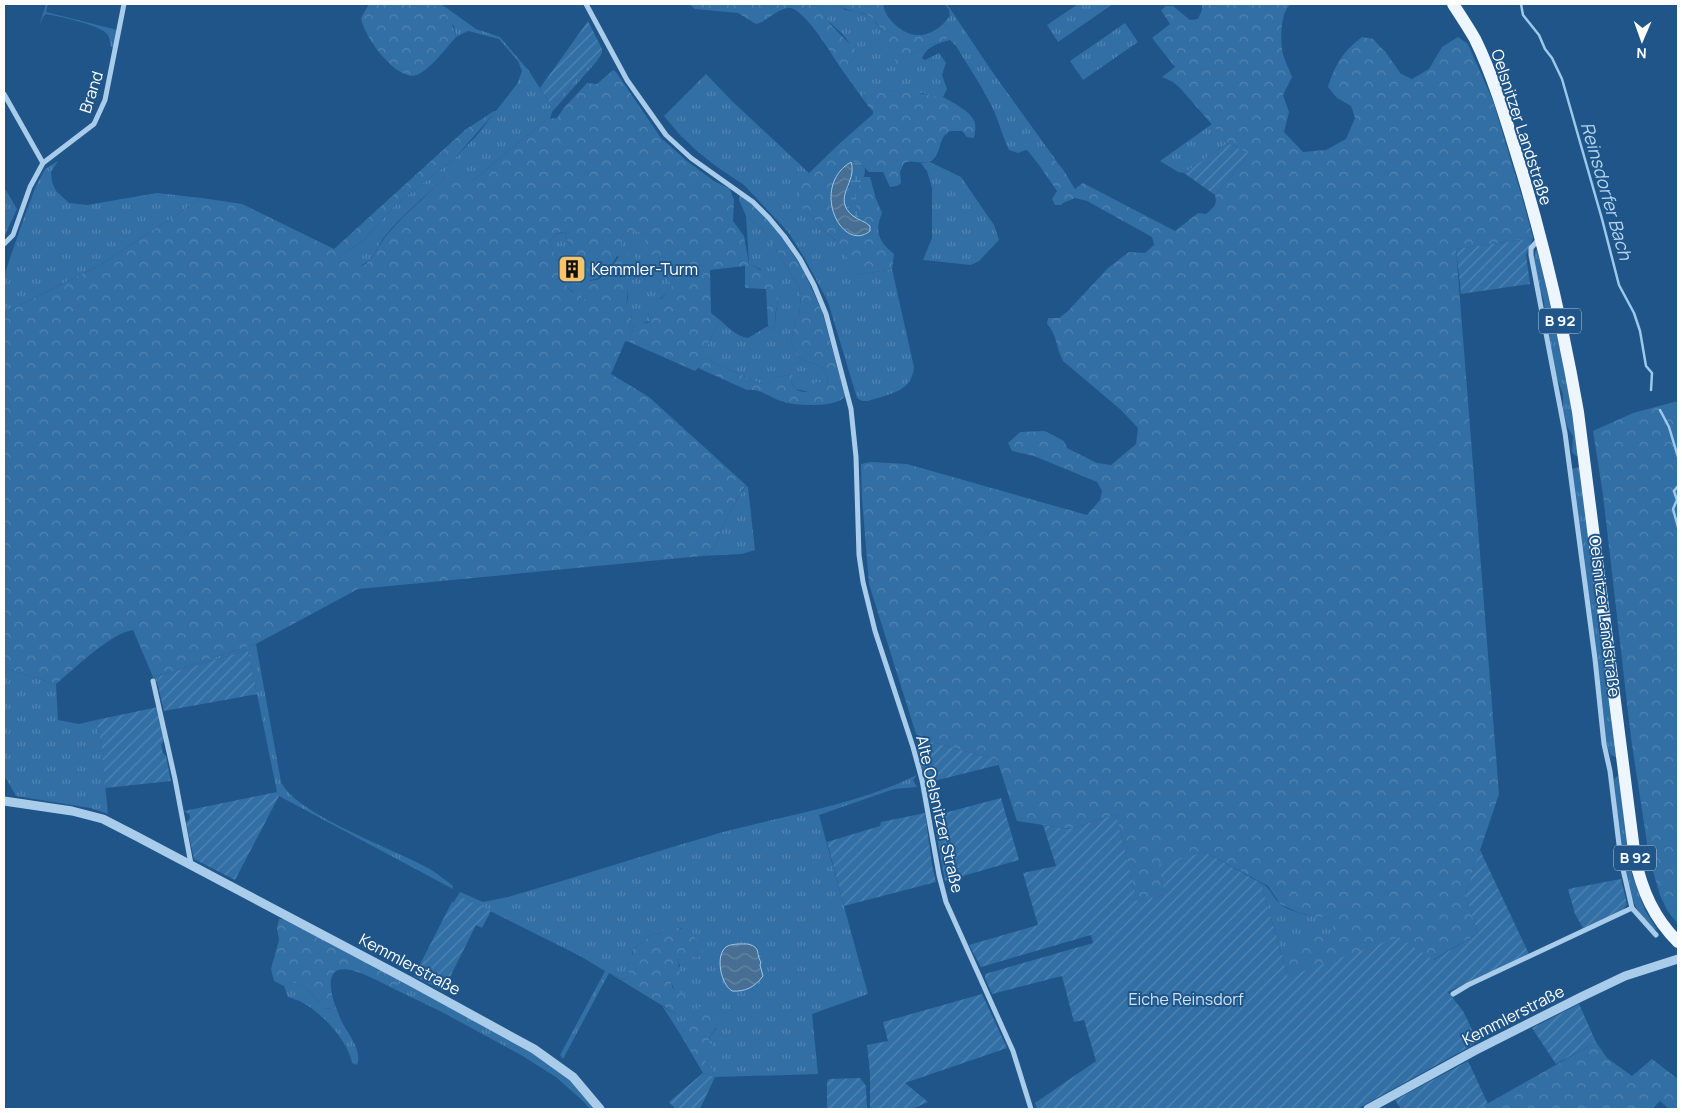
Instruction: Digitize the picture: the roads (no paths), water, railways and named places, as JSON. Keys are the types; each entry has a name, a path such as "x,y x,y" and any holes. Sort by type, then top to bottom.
{"main road":[{"name":"Oelsnitzer Landstraße","path":"1453,4 1474,39 1499,99 1540,238 1570,368 1584,460 1631,832 1640,882 1650,905 1666,929 1678,942"}],"street":[{"name":"Brand","path":"4,244 13,235 30,187 43,163 94,124 105,100 124,4"},
{"name":"Alte Oelsnitzer Straße","path":"586,4 627,80 666,135 691,158 753,202 784,236 800,259 814,285 826,314 841,367 854,429 857,530 862,582 885,665 913,747 924,789 938,875 946,902 1013,1051 1031,1109"},
{"path":"4,94 43,163"},
{"name":"Oelsnitzer Landstraße","path":"1540,238 1532,245 1531,256 1565,433 1604,744 1610,771 1621,861 1632,908 1656,935"},
{"path":"1568,464 1584,460"},
{"path":"153,681 175,778 191,865"},
{"path":"1610,771 1623,766"},
{"name":"Kemmlerstraße","path":"4,801 72,811 102,819 408,980 534,1049 573,1077 600,1109"},
{"path":"1453,994 1468,985 1632,908"},
{"name":"Kemmlerstraße","path":"1368,1109 1581,997 1625,976 1678,958"}],"water":[{"path":"851,162 851,176 844,203 853,216 870,226 870,231 859,236 849,233 841,226 834,214 831,201 832,187 839,173"},
{"path":"748,944 757,949 763,976 749,988 741,991 732,991 725,983 721,971 720,959 722,953 728,946"}],"waterway":[{"name":"Reinsdorfer Bach","path":"1521,4 1523,15 1539,35 1562,79 1619,285 1634,313 1640,331 1646,366 1652,373 1651,390"},
{"name":"Reinsdorfer Bach","path":"1660,410 1669,427 1678,457"},
{"name":"Reinsdorfer Bach","path":"1678,486 1674,491 1677,500 1673,509 1678,527"}],"place":[{"name":"Kemmler-Turm","path":"572,269"}],"park label":[{"name":"Eiche Reinsdorf","path":"1186,999"}]}
